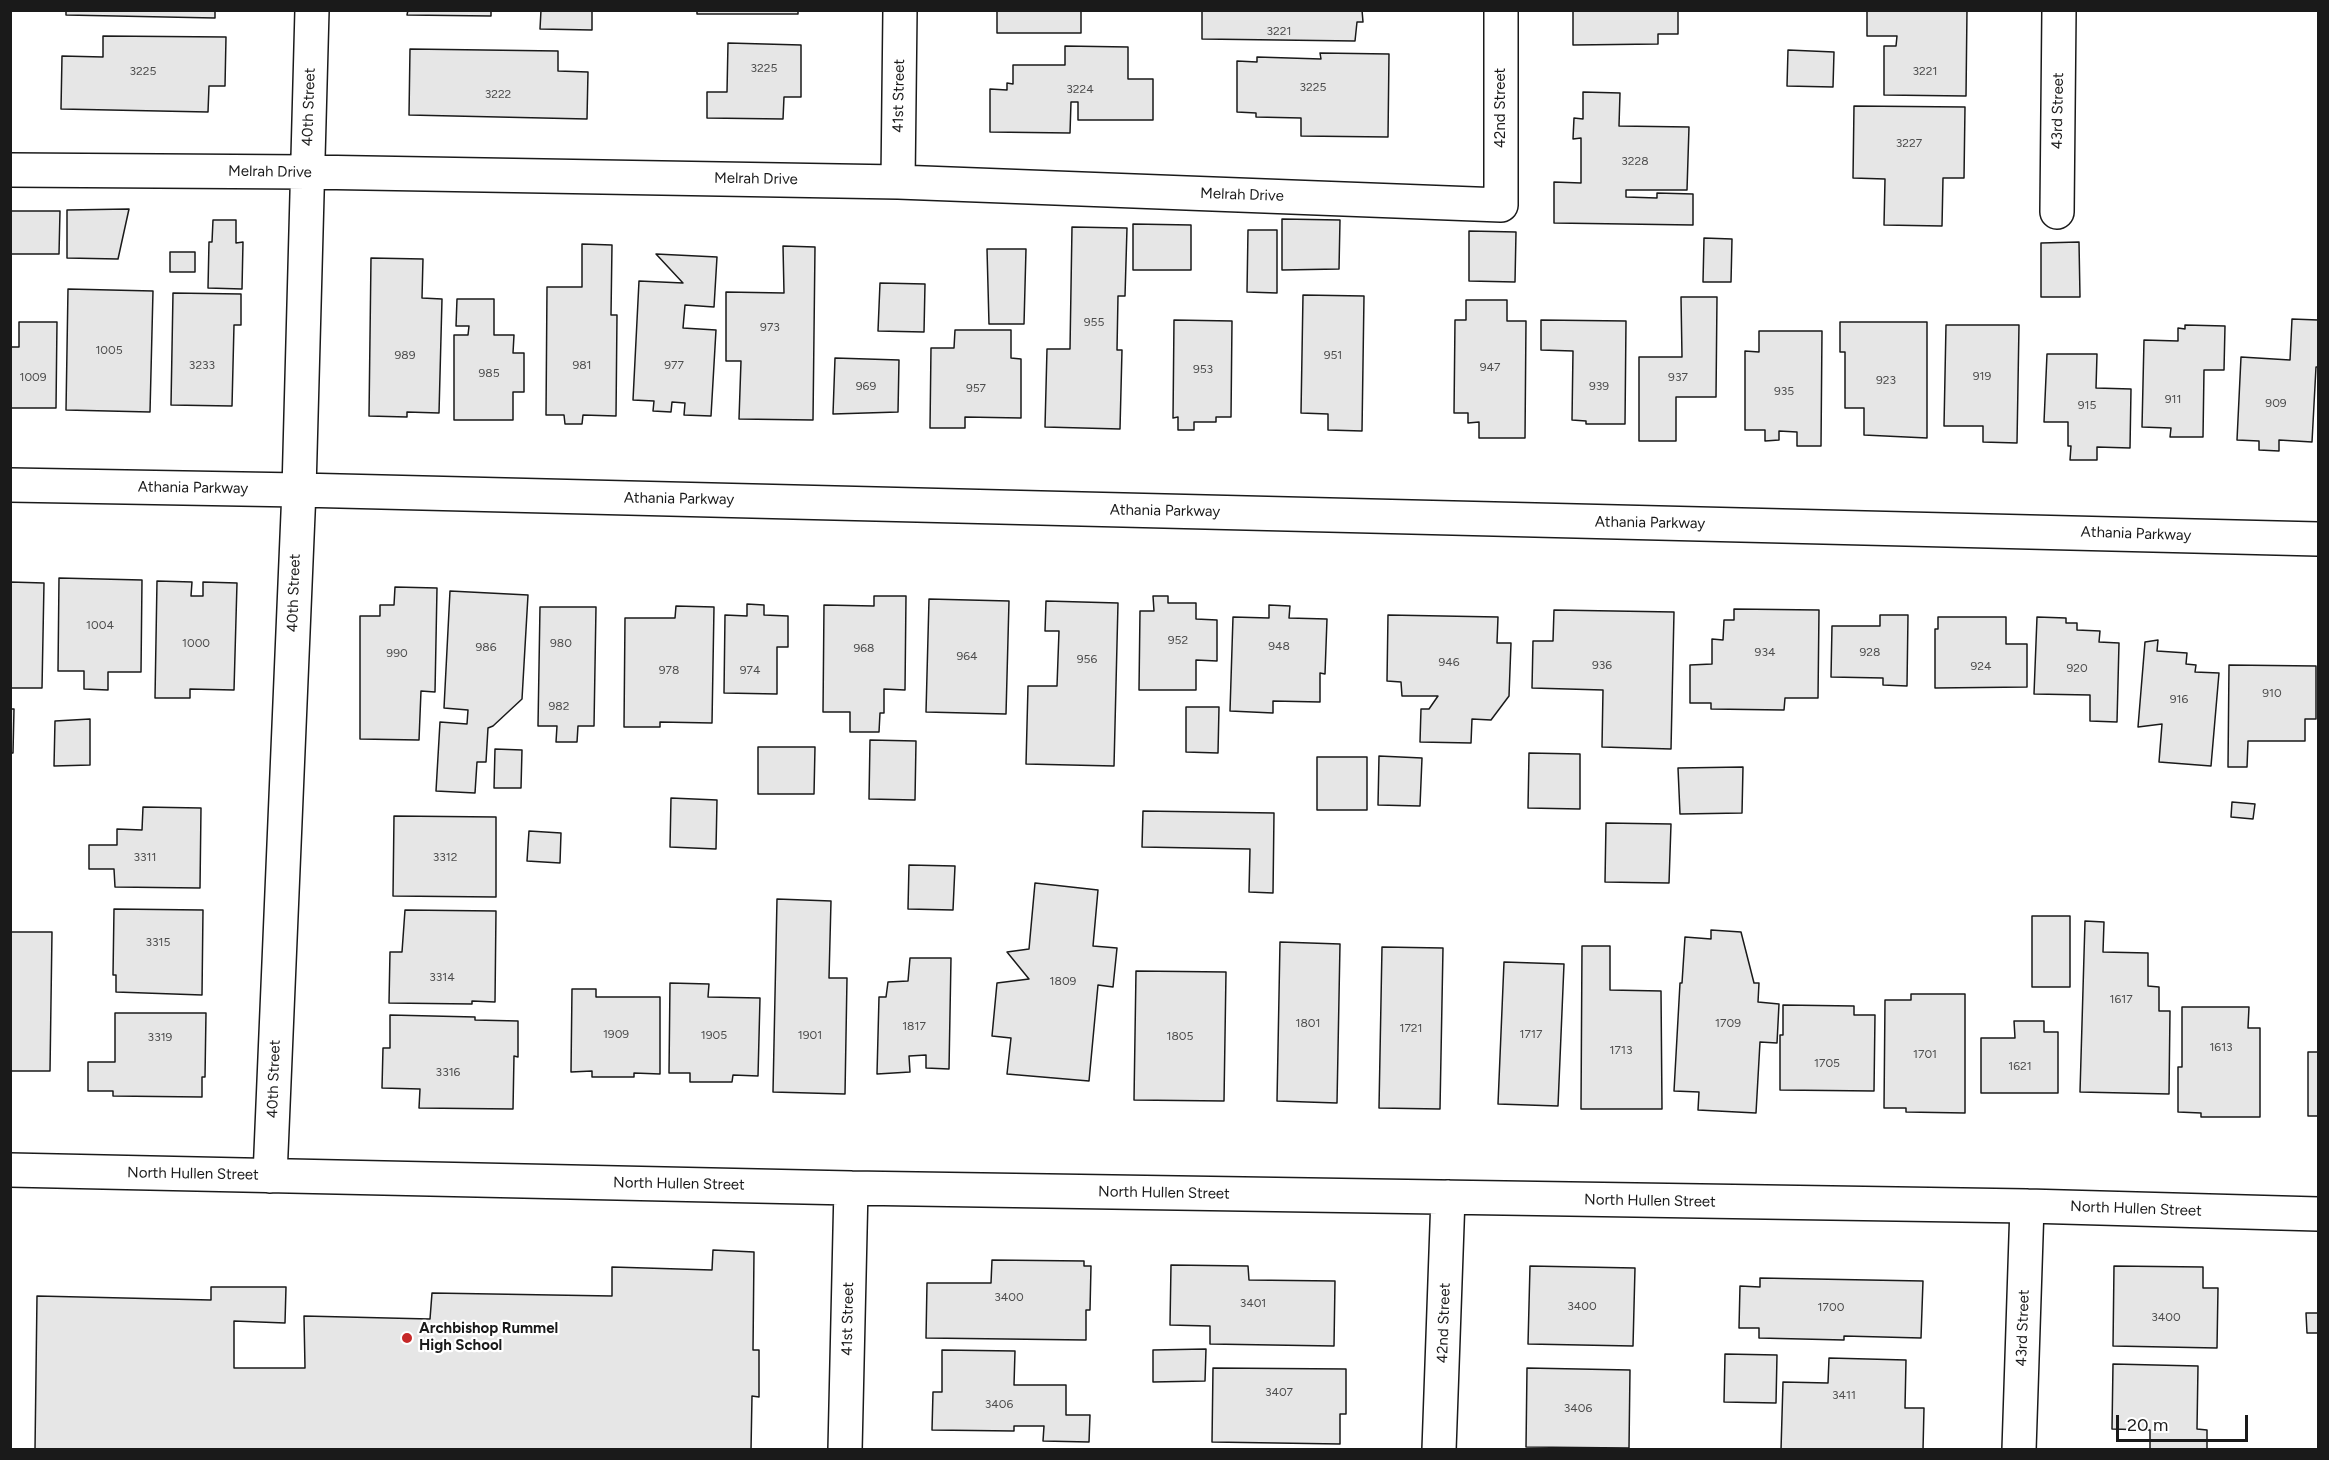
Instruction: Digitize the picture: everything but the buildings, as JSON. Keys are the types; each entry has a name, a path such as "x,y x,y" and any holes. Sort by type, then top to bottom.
{"street":[{"name":"40th Street","path":"270,1176 299,490 312,10"},
{"name":"41st Street","path":"898,182 900,10"},
{"name":"42nd Street","path":"1501,10 1501,205"},
{"name":"43rd Street","path":"2057,212 2059,10"},
{"name":"Melrah Drive","path":"10,170 307,172 898,182 1501,205"},
{"name":"Athania Parkway","path":"10,485 2319,539"},
{"name":"North Hullen Street","path":"10,1170 851,1188 2027,1206 2319,1214"},
{"name":"41st Street","path":"845,1449 851,1188"},
{"name":"42nd Street","path":"1439,1449 1449,1197"},
{"name":"43rd Street","path":"2019,1449 2027,1206"}],"place":[{"name":"Archbishop Rummel High School","path":"407,1338"}]}
